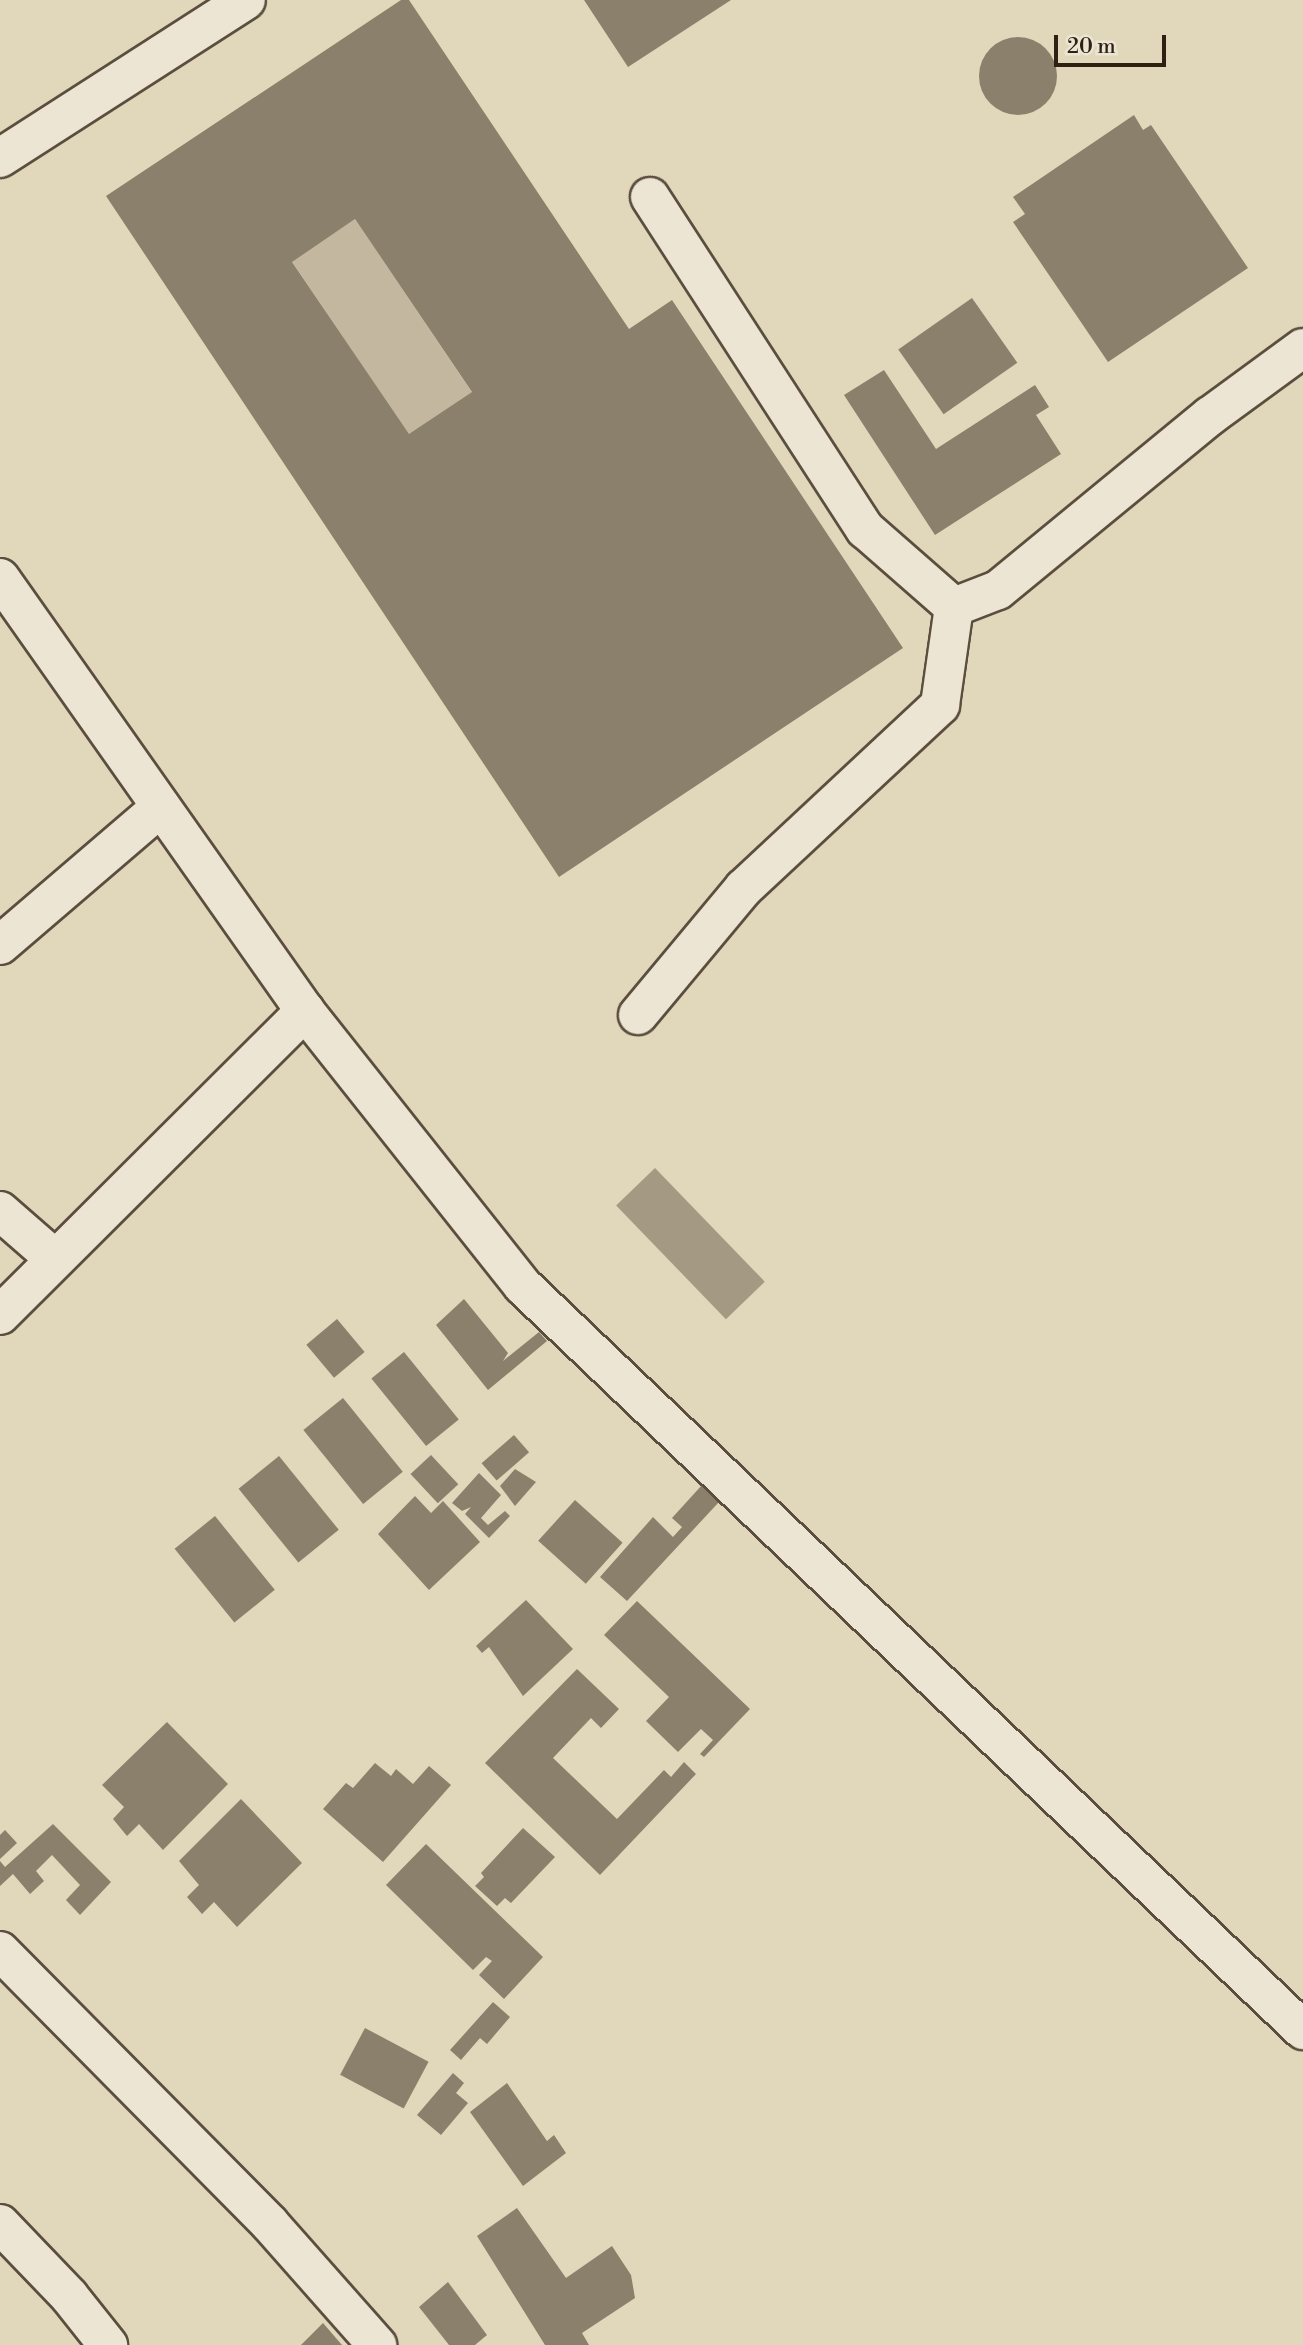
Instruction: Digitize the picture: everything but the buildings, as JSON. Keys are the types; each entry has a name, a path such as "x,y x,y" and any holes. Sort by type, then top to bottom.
{"street":[{"path":"0,158 246,0"},
{"path":"650,197 865,529 954,607"},
{"path":"954,607 998,590 1210,416 1303,348"},
{"path":"0,578 305,1012 523,1286 1303,2030"},
{"path":"638,1015 744,888 940,705 954,607"},
{"path":"0,944 161,807"},
{"path":"0,1315 305,1012"},
{"path":"0,1211 55,1259"},
{"path":"0,1951 270,2224 377,2345"},
{"path":"0,2224 69,2296 108,2345"}],"shaded area":[{"path":"355,219 472,392 409,435 292,261"},
{"path":"655,1168 765,1282 726,1319 616,1206"}]}
